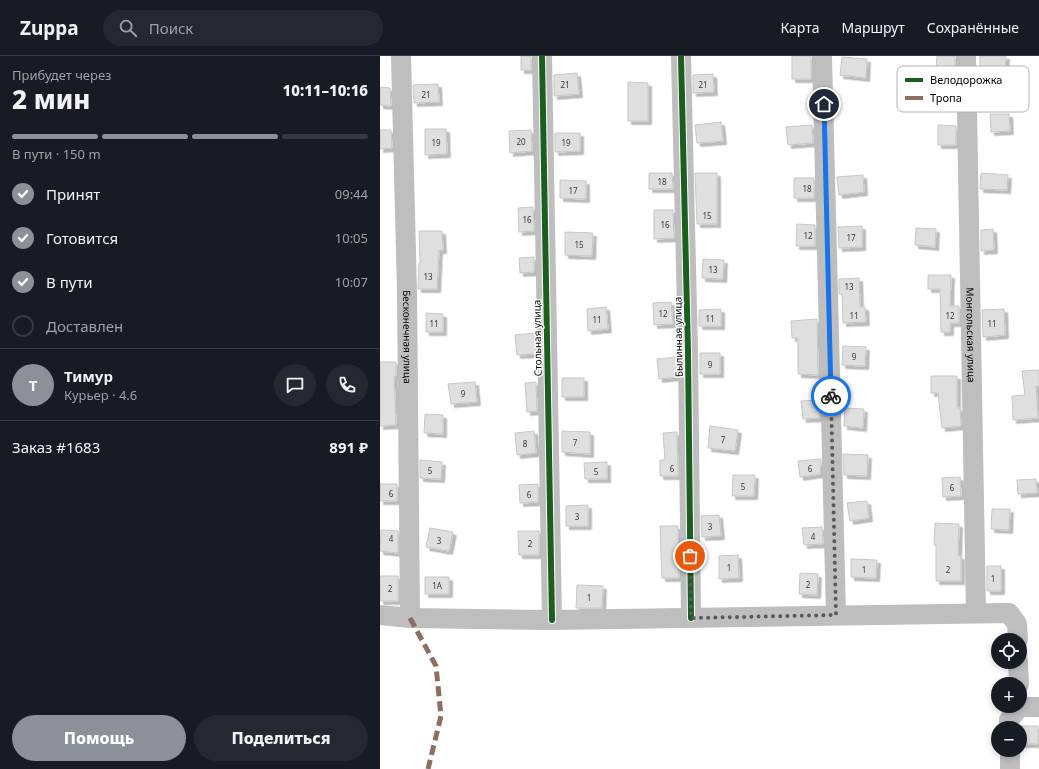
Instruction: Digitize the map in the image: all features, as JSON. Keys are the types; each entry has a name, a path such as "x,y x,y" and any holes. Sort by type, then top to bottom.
{"street":[{"name":"Бесконечная улица","path":"401,56 407,292 410,618"},
{"name":"Стольная улица","path":"542,56 552,620"},
{"name":"Былинная улица","path":"681,56 688,352 691,618"},
{"path":"822,56 836,615"},
{"name":"Монгольская улица","path":"966,56 966,66"},
{"name":"Монгольская улица","path":"967,112 976,614"},
{"path":"380,615 410,618 552,620 1009,613 1017,624 1018,633"},
{"path":"1009,721 1018,713"},
{"path":"1010,757 1010,769"}],"building":[{"path":"521,56 531,56 531,70 521,70"},
{"path":"792,56 811,56 811,79 792,79"},
{"path":"937,56 955,56 955,66 936,66"},
{"path":"980,56 1006,56 1005,66 980,66"},
{"path":"842,57 867,59 866,78 840,75"},
{"path":"577,73 579,94 554,96 554,75"},
{"path":"713,74 714,92 693,93 693,75"},
{"path":"628,82 648,83 648,121 628,121"},
{"path":"438,84 439,102 414,103 413,85"},
{"path":"380,87 390,88 391,106 380,105"},
{"path":"990,114 1009,114 1010,131 991,132"},
{"path":"721,122 723,141 697,143 695,125"},
{"path":"812,125 813,143 788,145 786,127"},
{"path":"938,125 956,126 956,145 938,145"},
{"path":"425,129 446,129 447,154 425,155"},
{"path":"380,130 391,130 392,148 380,149"},
{"path":"531,130 532,151 510,153 509,131"},
{"path":"555,133 580,133 580,151 555,152"},
{"path":"649,173 672,173 673,189 649,189"},
{"path":"695,173 717,173 717,224 697,224"},
{"path":"981,173 1008,175 1007,190 980,189"},
{"path":"863,175 864,192 839,195 837,177"},
{"path":"794,178 814,178 814,198 794,198"},
{"path":"560,180 586,181 586,199 560,198"},
{"path":"533,207 534,231 519,232 518,208"},
{"path":"654,210 673,210 674,238 654,239"},
{"path":"797,224 815,225 815,246 796,246"},
{"path":"862,226 862,247 839,248 838,227"},
{"path":"916,228 936,229 935,247 915,245"},
{"path":"993,229 994,250 981,251 981,230"},
{"path":"419,231 442,231 443,250 439,250 437,289 418,289 420,263"},
{"path":"565,232 593,233 592,256 565,255"},
{"path":"534,257 534,272 520,273 519,258"},
{"path":"703,259 724,260 723,279 702,278"},
{"path":"928,275 951,275 950,306 959,306 959,323 950,323 950,332 941,332 940,289 928,289"},
{"path":"859,278 860,307 865,307 866,322 843,323 842,294 839,294 839,279"},
{"path":"671,302 673,324 654,325 653,303"},
{"path":"606,307 608,329 588,331 587,309"},
{"path":"721,309 721,326 699,326 699,310"},
{"path":"1004,309 1005,335 983,337 982,310"},
{"path":"426,313 443,314 443,332 426,332"},
{"path":"817,319 818,375 798,374 798,338 792,338 791,321"},
{"path":"535,333 536,354 517,355 515,335"},
{"path":"843,346 866,347 865,366 842,365"},
{"path":"700,353 720,353 720,374 700,374"},
{"path":"677,357 677,377 659,379 657,359"},
{"path":"380,362 396,362 396,376 394,376 396,425 380,426"},
{"path":"1039,370 1039,386 1036,386 1038,418 1013,420 1012,396 1025,395 1022,371"},
{"path":"931,376 957,376 957,408 960,408 961,426 942,428 938,393 931,393"},
{"path":"562,378 584,378 584,397 562,397"},
{"path":"475,382 477,402 451,404 448,384"},
{"path":"536,382 537,411 527,412 525,383"},
{"path":"819,400 820,418 803,419 801,401"},
{"path":"845,408 864,409 863,428 844,426"},
{"path":"425,414 443,415 443,434 424,433"},
{"path":"710,426 738,430 735,451 708,448"},
{"path":"534,431 536,453 517,455 515,433"},
{"path":"562,431 590,432 590,454 562,452"},
{"path":"677,432 678,476 660,476 660,460 665,460 663,433"},
{"path":"843,454 868,455 867,476 844,475"},
{"path":"821,459 820,474 800,477 798,461"},
{"path":"420,460 442,462 441,479 420,478"},
{"path":"607,462 607,479 585,479 584,463"},
{"path":"733,475 755,475 754,496 732,496"},
{"path":"960,477 961,496 943,497 942,478"},
{"path":"1036,479 1037,493 1018,494 1017,480"},
{"path":"380,484 397,484 397,501 380,501"},
{"path":"538,484 538,502 520,503 519,485"},
{"path":"867,501 869,518 850,521 847,503"},
{"path":"588,505 588,526 566,526 566,506"},
{"path":"992,509 1010,509 1009,530 991,529"},
{"path":"719,515 721,536 702,537 701,516"},
{"path":"935,523 959,524 958,556 961,556 961,581 936,581 936,545 934,545"},
{"path":"660,526 678,526 679,578 662,578"},
{"path":"822,527 823,544 804,545 802,528"},
{"path":"430,528 453,532 449,551 426,547"},
{"path":"381,530 398,531 398,553 380,551"},
{"path":"518,531 539,531 539,555 519,555"},
{"path":"738,555 739,578 719,579 719,556"},
{"path":"851,559 877,560 876,578 851,577"},
{"path":"987,566 1001,566 1001,591 987,591"},
{"path":"800,573 818,574 817,595 799,594"},
{"path":"380,576 398,576 398,601 380,601"},
{"path":"425,577 449,577 449,594 425,594"},
{"path":"577,585 603,586 602,608 576,608"},
{"path":"1027,726 1038,726 1038,744 1027,744"}],"marked path":[{"path":"410,618 436,666 441,716 428,769"}],"cycle path":[{"path":"542,56 552,620"},
{"path":"681,56 688,352 691,618"}],"way so far":[{"path":"690,556 691,618 836,615 831,396"}],"route":[{"path":"824,104 831,396"}]}
